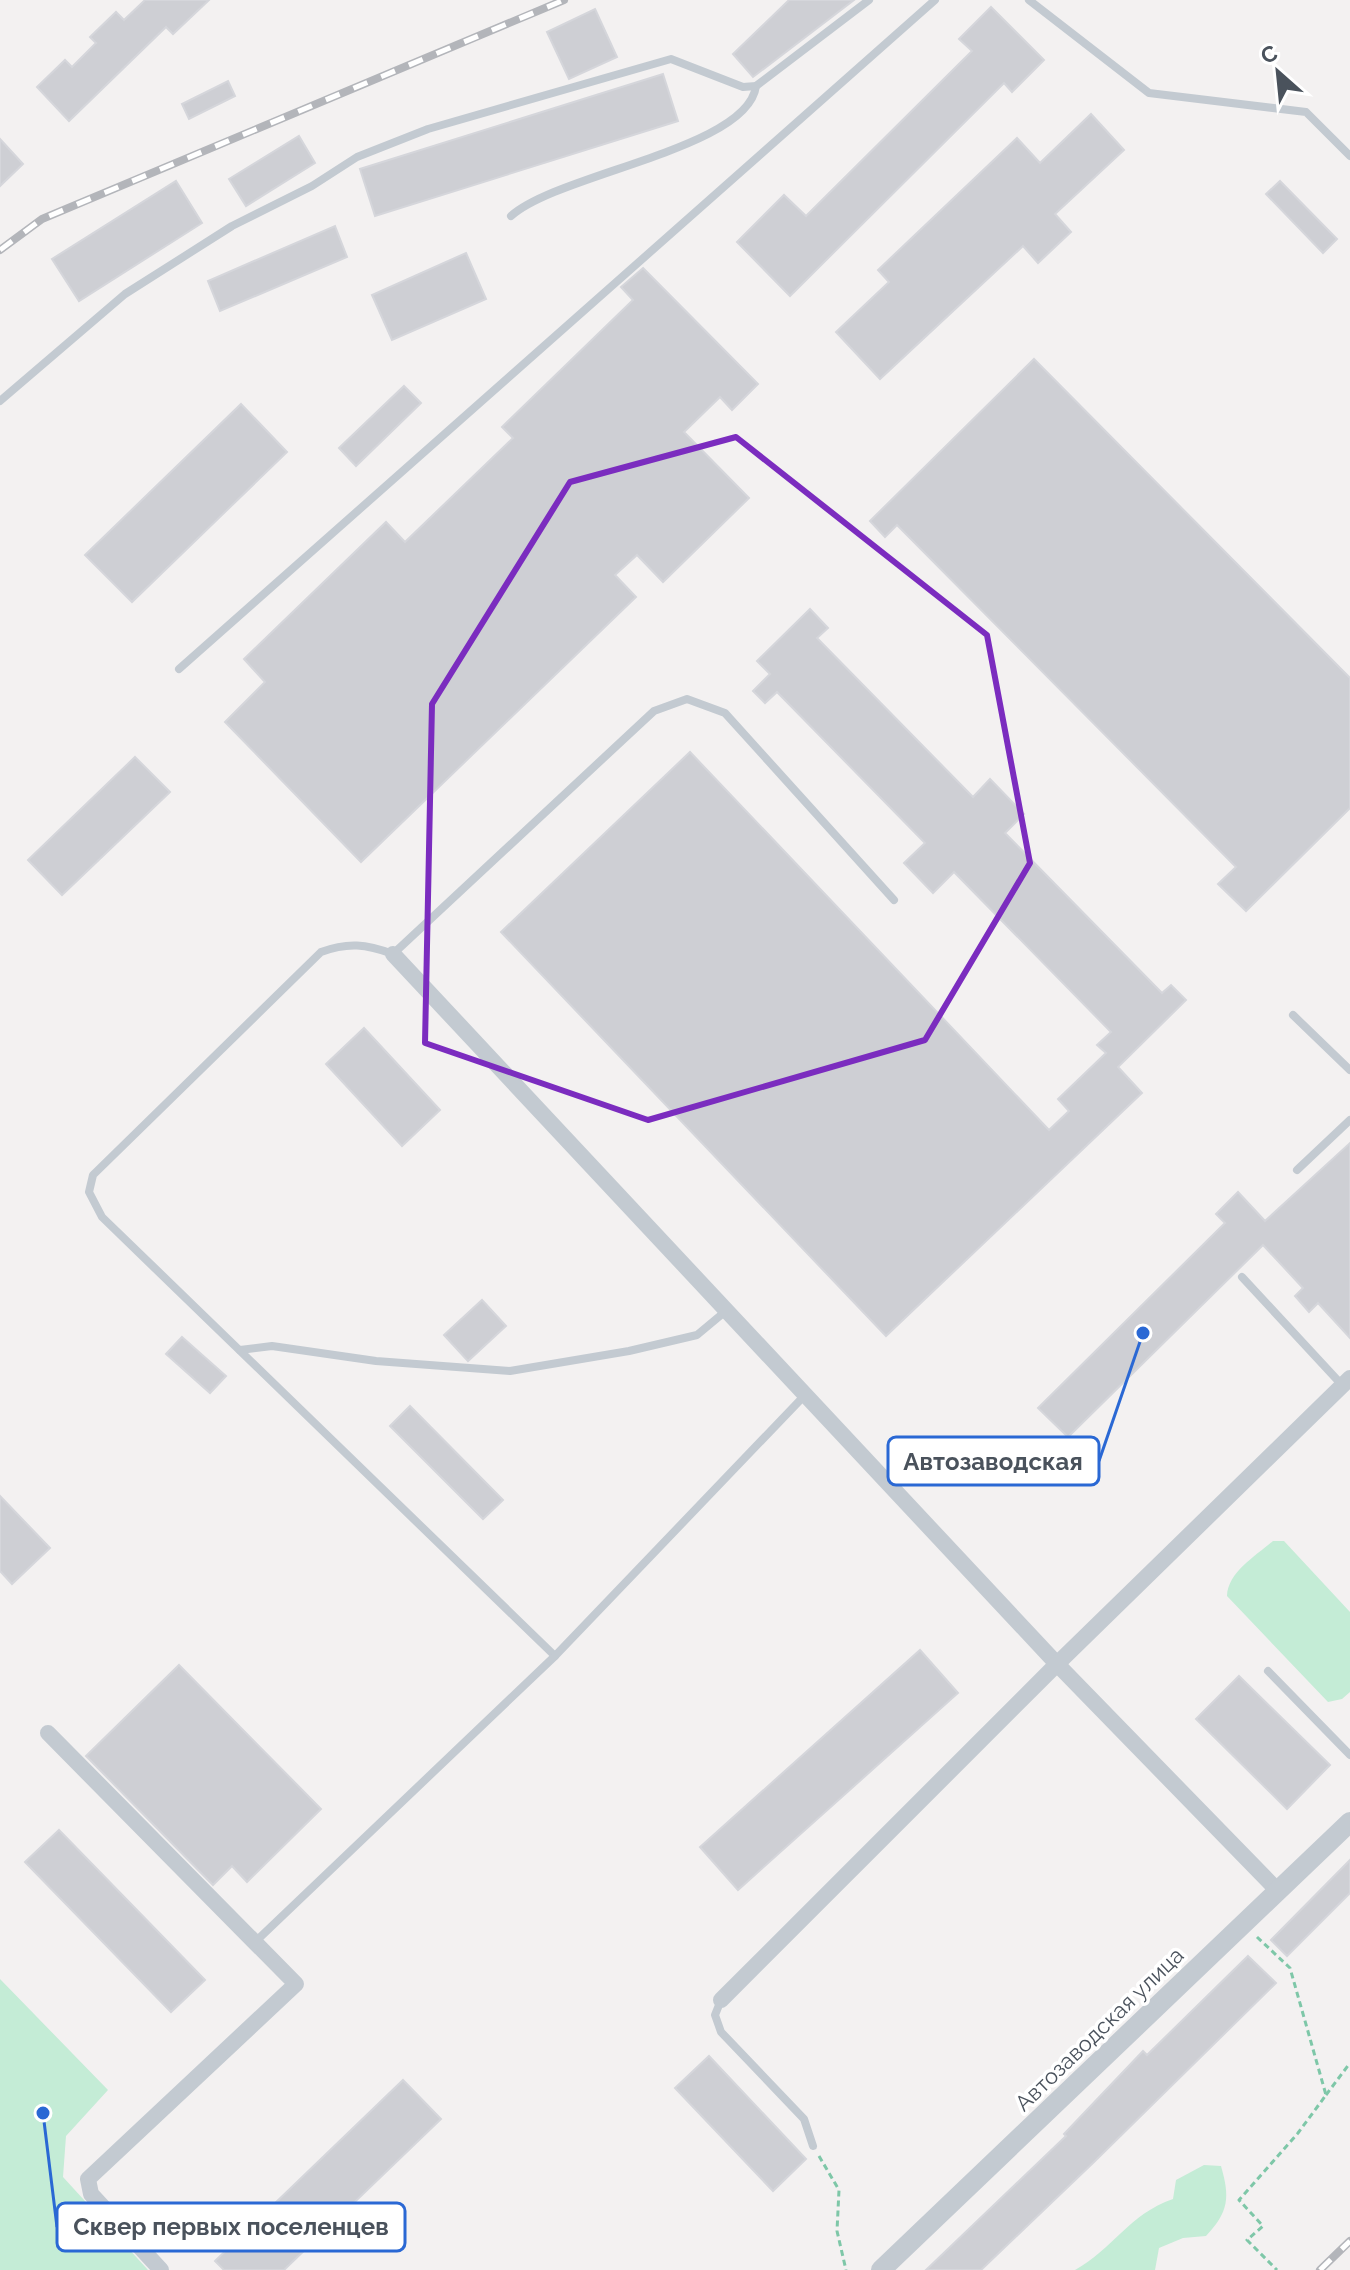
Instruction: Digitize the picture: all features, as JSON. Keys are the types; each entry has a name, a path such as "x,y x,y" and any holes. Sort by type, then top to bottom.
{"street":[{"path":"393,954 1057,1664 1278,1891"},
{"path":"721,2000 1057,1664 1346,1382"},
{"path":"48,1733 296,1984 88,2179 91,2194 161,2270"},
{"name":"Автозаводская улица","path":"881,2270 1350,1822"}],"lane":[{"path":"0,401 125,294 232,226 312,186 357,157 428,129 671,59 743,87 756,86 869,0"},
{"path":"179,669 935,0"},
{"path":"1029,0 1149,93 1306,112 1350,156"},
{"path":"511,216 525,204 553,190 669,151 728,123 752,101 756,86"},
{"path":"555,1656 102,1217 89,1192 93,1175 321,952 342,944 366,944 393,954 654,711 687,699 725,713 894,900"},
{"path":"1293,1015 1350,1070"},
{"path":"1297,1170 1350,1120"},
{"path":"1242,1277 1346,1382"},
{"path":"240,1350 272,1346 376,1361 510,1371 629,1351 697,1335 727,1310"},
{"path":"255,1942 555,1656 806,1394"},
{"path":"1268,1671 1350,1755"},
{"path":"721,2000 715,2015 721,2032 804,2119 813,2146"}],"path":[{"path":"1246,1923 1290,1968 1326,2095"},
{"path":"1277,2270 1247,2240 1263,2226 1239,2200 1350,2063"},
{"path":"813,2146 839,2190 837,2231 846,2270"}],"highlighted area":[{"path":"736,437 987,635 1030,863 925,1040 648,1120 425,1043 432,704 570,482"}],"green space":[{"path":"1273,1541 1284,1541 1350,1612 1350,1692 1342,1699 1328,1702 1227,1596 1232,1579"},
{"path":"0,1979 108,2090 66,2136 63,2177 148,2270 0,2270"},
{"path":"1204,2165 1221,2166 1226,2187 1226,2204 1206,2236 1183,2238 1159,2248 1155,2270 1075,2270 1100,2253 1144,2214 1173,2199 1176,2180"}],"building":[{"path":"145,0 209,0 173,34 166,27 69,121 37,87 65,60 72,67 96,43 90,37 116,12 124,20"},
{"path":"789,0 854,0 753,77 733,54"},
{"path":"991,7 1044,60 1012,92 1004,83 790,296 737,242 784,195 806,216 972,51 959,39"},
{"path":"595,9 617,57 569,79 547,32"},
{"path":"663,74 678,121 375,216 360,169"},
{"path":"228,81 235,96 189,119 182,104"},
{"path":"1091,114 1124,150 1055,214 1071,232 1038,263 1023,246 880,379 836,332 889,282 878,270 1017,138 1040,163"},
{"path":"299,136 315,163 246,206 229,179"},
{"path":"0,139 23,164 0,186"},
{"path":"176,181 202,223 79,301 52,259"},
{"path":"1280,181 1337,239 1323,253 1266,194"},
{"path":"335,226 347,257 220,311 208,281"},
{"path":"466,253 486,299 392,340 372,295"},
{"path":"643,268 758,384 732,410 720,397 684,432 749,498 663,582 637,555 615,575 636,597 361,862 225,722 265,682 244,659 386,522 405,542 513,438 502,427 633,300 621,287"},
{"path":"1034,359 1350,678 1350,808 1246,911 1218,884 1236,867 897,525 885,537 870,521"},
{"path":"404,386 421,403 356,466 339,448"},
{"path":"241,404 287,452 132,602 85,555"},
{"path":"810,609 828,628 817,638 973,797 990,779 1024,814 1005,833 1162,993 1171,985 1186,1000 1118,1067 1142,1093 886,1336 501,932 690,752 1049,1130 1069,1111 1058,1099 1106,1053 1097,1045 1111,1032 954,872 933,893 904,863 925,843 777,692 765,703 753,691 770,674 757,661"},
{"path":"135,757 170,792 62,895 28,860"},
{"path":"364,1028 440,1110 402,1146 326,1064"},
{"path":"1350,1143 1350,1338 1318,1303 1309,1312 1295,1296 1303,1288 1263,1245 1068,1437 1038,1408 1225,1223 1216,1214 1238,1192 1265,1221"},
{"path":"482,1300 506,1326 468,1361 444,1335"},
{"path":"182,1337 226,1376 210,1393 166,1354"},
{"path":"410,1406 503,1500 483,1519 390,1426"},
{"path":"0,1496 50,1548 12,1584 0,1571"},
{"path":"920,1650 958,1693 738,1890 700,1847"},
{"path":"179,1665 321,1809 247,1882 232,1866 213,1885 86,1756"},
{"path":"1239,1676 1330,1765 1287,1809 1196,1719"},
{"path":"59,1830 205,1980 171,2012 25,1862"},
{"path":"1350,1860 1350,1893 1287,1956 1271,1940"},
{"path":"1248,1956 1276,1983 1094,2162 981,2270 926,2270 1066,2136 1064,2134 1143,2051 1147,2055"},
{"path":"709,2056 806,2159 773,2191 675,2088"},
{"path":"403,2080 441,2119 284,2270 224,2270 215,2261"}],"railway":[{"path":"0,250 42,219 564,0"},
{"path":"1320,2270 1350,2241"}],"place":[{"name":"Автозаводская","path":"1143,1333"},
{"name":"Сквер первых поселенцев","path":"43,2113"}]}
